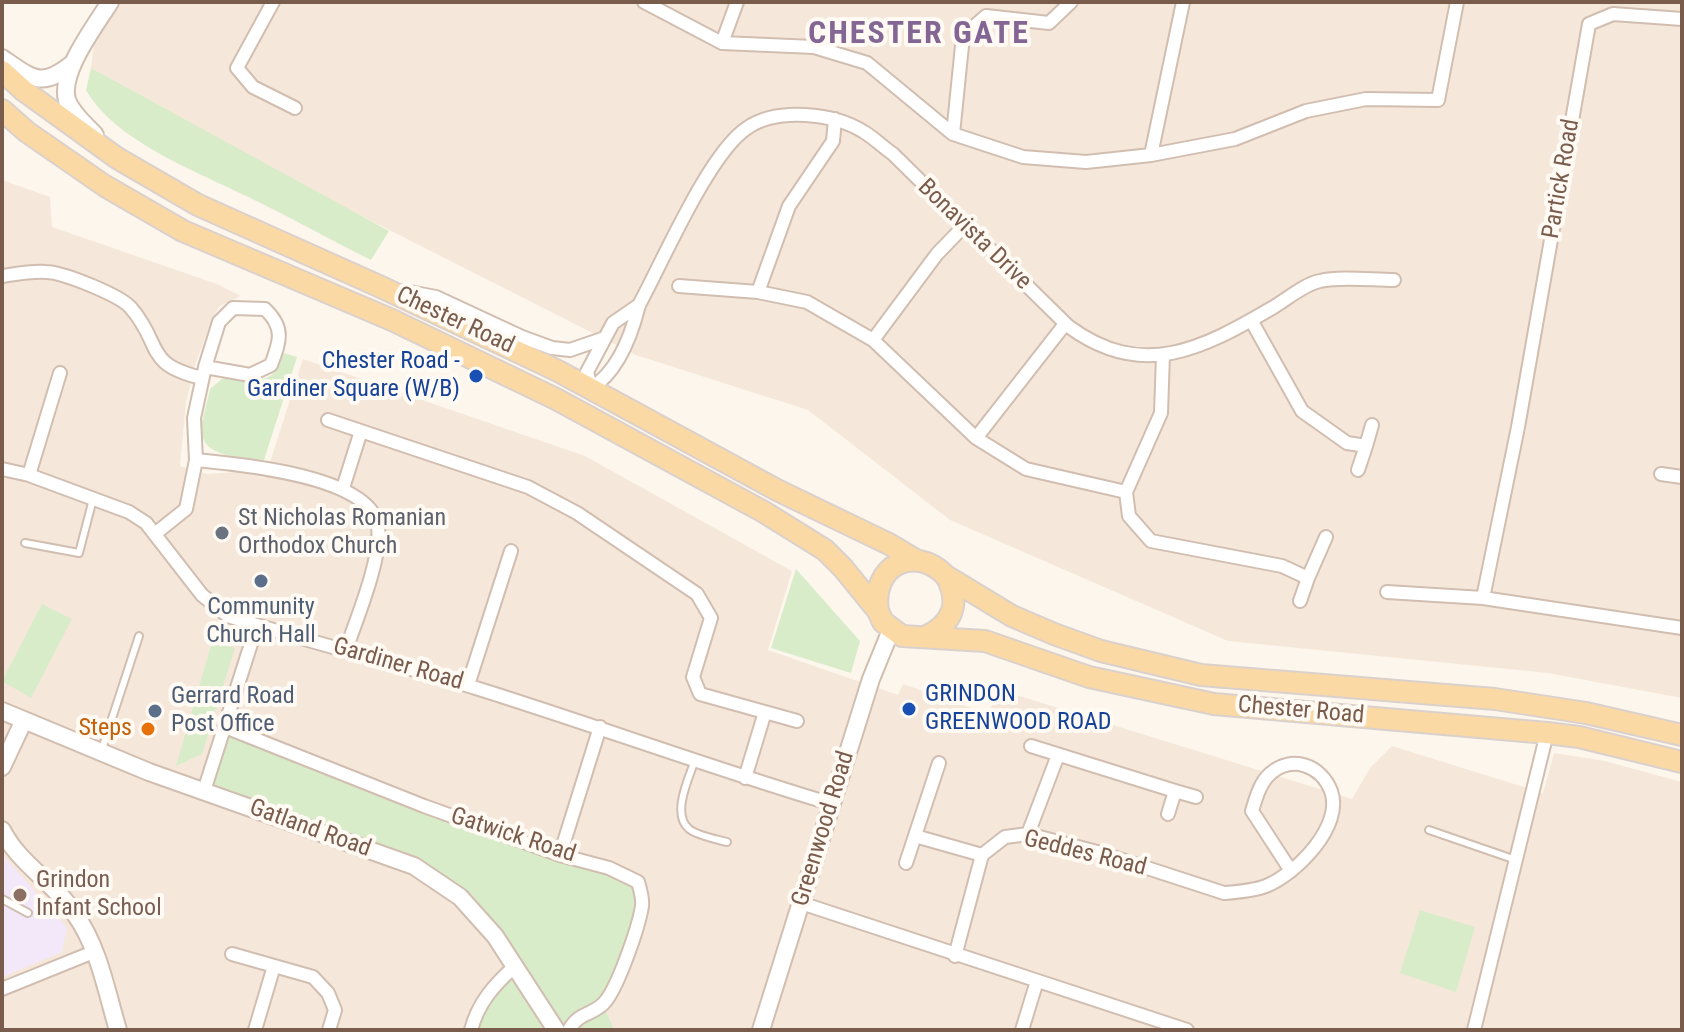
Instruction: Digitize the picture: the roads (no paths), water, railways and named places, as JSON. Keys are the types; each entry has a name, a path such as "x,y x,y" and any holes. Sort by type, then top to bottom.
{"main road":[{"name":"Chester Road","path":"2,71 23,90 117,158 198,205 381,287 591,388 777,490 938,568 1012,616 1054,634 1101,651 1201,675 1495,699 1586,713 1682,735"},
{"name":"Chester Road","path":"2,110 27,132 105,186 183,231 392,320 580,412 764,512 825,550 843,568 891,630 913,638 985,641 1089,677 1214,704 1547,733 1579,737 1682,762"},
{"path":"580,412 591,388"},
{"path":"878,611 878,586 884,575 902,562 916,560"},
{"path":"925,637 937,632 952,611 953,588 946,576"}],"street":[{"path":"110,2 73,63 67,99 74,112 117,158"},
{"path":"273,2 237,68 253,87 295,108"},
{"path":"644,2 722,43 814,47 867,63 953,134 1023,157 1086,162 1151,155 1235,139 1306,111 1366,99 1438,100 1457,2"},
{"path":"722,43 737,2"},
{"path":"953,134 963,36 986,16 1049,23 1071,2"},
{"path":"1151,155 1183,2"},
{"name":"Partick Road","path":"1483,598 1518,427 1589,24 1613,14 1682,19"},
{"path":"2,58 32,78 44,80 55,78 73,63"},
{"name":"Bonavista Drive","path":"639,305 613,323 587,372 591,388 605,380 633,329 639,305 721,153 747,127 787,113 835,119 862,131 893,154 1065,324 1086,340 1119,353 1144,356 1176,354 1206,344 1319,281 1394,280"},
{"path":"758,292 789,206 833,141 835,119"},
{"path":"873,340 937,254 965,225"},
{"path":"2,276 49,271 116,295 131,308 166,366 180,373 204,372 250,375 271,365 279,343 277,321 265,309 233,308 219,322 204,372 194,418 196,460 186,509 156,533"},
{"path":"679,286 758,292 807,302 873,340 976,438 1026,469 1126,492"},
{"path":"381,287 436,297 552,348 570,350 605,338"},
{"path":"1251,320 1302,411 1347,443 1366,446"},
{"path":"976,438 1065,324"},
{"path":"1163,355 1161,413 1126,492 1129,516 1151,541 1282,566 1308,578"},
{"path":"29,475 60,373"},
{"path":"328,420 528,487 577,513 697,594 711,618 693,677 700,694 797,721"},
{"path":"1358,470 1372,425"},
{"path":"343,488 361,431"},
{"path":"196,460 266,467 343,488 367,507 378,524 374,565 346,650"},
{"name":"Gardiner Road","path":"2,469 29,475 129,512 146,523 202,595 228,616 468,685 832,804"},
{"path":"1661,474 1682,477"},
{"path":"1300,601 1326,537"},
{"path":"468,685 511,551"},
{"path":"1387,592 1483,598 1682,628"},
{"path":"204,791 257,625"},
{"name":"Greenwood Road","path":"761,1030 871,679 891,630"},
{"name":"Gatland Road","path":"2,711 204,791 414,866 460,897 495,936 556,1030"},
{"path":"745,778 765,712"},
{"path":"2,767 24,720"},
{"name":"Gatwick Road","path":"225,727 424,806 560,855 609,868 638,882 643,903 633,940 603,1004 575,1019 569,1030"},
{"path":"560,855 600,727"},
{"path":"1474,1030 1547,733"},
{"path":"1031,746 1196,797"},
{"path":"1028,834 1058,755"},
{"name":"Geddes Road","path":"982,855 1005,837 1028,834 1101,853 1224,893 1267,886 1291,871 1304,861 1327,828 1332,808 1331,792 1323,778 1312,768 1298,762 1269,774 1252,811 1291,871"},
{"path":"906,863 939,763"},
{"path":"1168,814 1175,791"},
{"path":"2,831 14,849 74,912 96,951 118,1030"},
{"path":"915,836 982,855 955,956"},
{"path":"801,903 1187,1030"},
{"path":"2,989 96,951"},
{"path":"232,954 313,977 328,993 335,1010 329,1030"},
{"path":"255,1030 274,966"},
{"path":"471,1030 489,990 514,967"},
{"path":"1022,1030 1037,981"}],"lane":[{"path":"25,543 79,553 93,499"},
{"path":"101,752 139,636"},
{"path":"695,760 680,809 683,819 690,829 727,842"},
{"path":"1429,830 1516,860"},
{"path":"2,899 28,913"}],"place":[{"name":"Chester Road - Gardiner Square (W/B)","path":"476,376"},
{"name":"St Nicholas Romanian Orthodox Church","path":"222,533"},
{"name":"Community Church Hall","path":"261,581"},
{"name":"GRINDON GREENWOOD ROAD","path":"909,709"},
{"name":"Gerrard Road Post Office","path":"155,711"},
{"name":"Steps","path":"148,729"},
{"name":"Grindon Infant School","path":"20,895"}],"district":[{"name":"CHESTER GATE","path":"919,35"}]}
